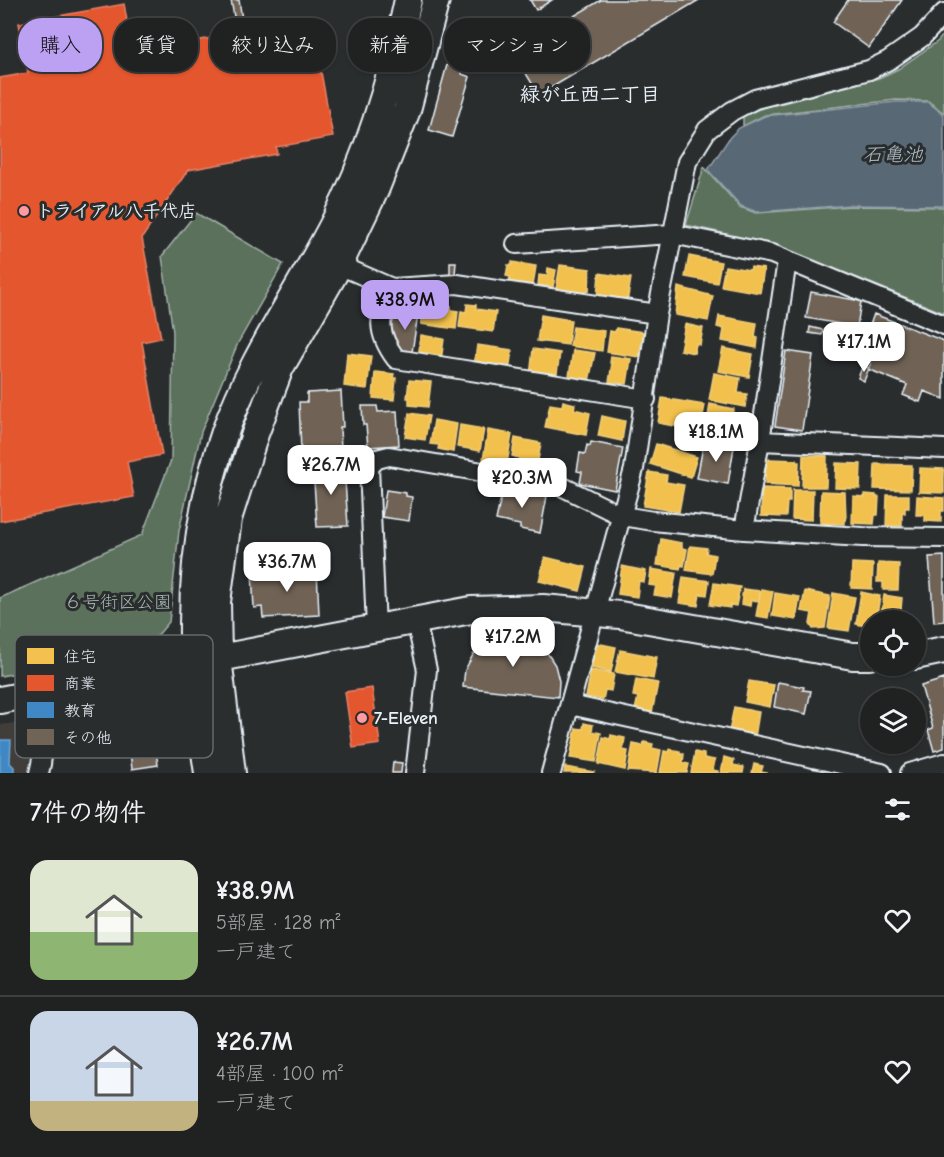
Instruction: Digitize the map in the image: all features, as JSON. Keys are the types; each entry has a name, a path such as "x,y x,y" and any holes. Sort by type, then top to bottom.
{"street":[{"path":"196,635 193,626 198,547 208,494 225,432 252,370 333,224 360,166 387,89 408,0"},
{"path":"211,635 218,602 228,519 255,434 280,368 339,265 376,188 406,110 436,0"},
{"path":"551,773 634,469 657,314 687,162 707,130 732,111 755,99 869,70 890,60 922,37 944,13"},
{"path":"516,244 672,234 772,254 944,325"},
{"path":"744,530 787,261"},
{"path":"339,265 392,288 468,285 657,314"},
{"path":"392,288 384,304 380,324 385,344 396,359 646,399"},
{"path":"760,441 944,449"},
{"path":"376,628 369,467 377,459 389,456 559,485 622,516 744,530 863,537 944,538"},
{"path":"213,659 471,610 543,608 594,612 860,656"},
{"path":"415,773 427,670 416,621"},
{"path":"926,654 944,650"},
{"path":"213,690 232,773"},
{"path":"0,700 15,698"},
{"path":"570,705 823,767 882,773"},
{"path":"39,773 43,758"},
{"path":"208,758 208,773"},
{"path":"910,773 944,764"}],"shaded area":[{"path":"15,723 15,758 30,758 28,773 0,773 0,725"}],"green space":[{"path":"944,34 944,113 928,101 896,100 765,115 743,126 743,116 759,109 879,78 898,69 938,41"},
{"path":"704,167 740,207 756,213 851,206 944,207 944,313 776,245 686,225"},
{"name":"６号街区公園","path":"196,213 283,264 238,343 201,432 179,531 169,622 158,635 15,635 15,673 0,676 0,598 142,535 171,460 173,332 162,256"}],"water":[{"name":"石亀池","path":"896,102 928,102 944,115 944,206 850,205 757,212 741,206 708,170 730,137 739,128 765,116"}],"building: 住宅":[{"path":"689,256 721,262 717,283 685,277"},
{"path":"512,262 536,266 533,286 509,282 510,277 506,276 508,265 512,265"},
{"path":"560,265 590,269 589,291 579,293 556,289"},
{"path":"725,266 750,270 751,267 764,269 760,293 721,286"},
{"path":"548,268 556,270 553,287 538,285 539,275 547,276"},
{"path":"599,273 631,278 627,303 597,298"},
{"path":"678,287 713,296 708,321 675,315"},
{"path":"432,303 451,306 451,310 458,311 456,329 421,324 424,306 432,307"},
{"path":"467,304 476,305 476,309 496,312 493,332 459,327 461,311 466,312"},
{"path":"541,315 571,320 568,345 537,341"},
{"path":"719,316 757,323 755,337 758,338 757,348 722,341 724,329 717,327"},
{"path":"685,324 703,328 700,345 696,344 694,353 680,350"},
{"path":"573,327 604,331 602,351 570,346"},
{"path":"616,328 643,332 639,357 607,352 610,331 615,332"},
{"path":"421,335 444,339 441,361 418,358"},
{"path":"477,345 512,350 509,371 474,366"},
{"path":"723,348 753,354 749,377 718,371"},
{"path":"533,349 560,353 556,380 530,376"},
{"path":"573,350 595,353 588,386 568,383"},
{"path":"347,353 371,356 367,389 344,386"},
{"path":"611,356 631,359 627,384 609,382"},
{"path":"375,372 394,374 393,378 396,378 394,400 373,398"},
{"path":"714,373 740,378 738,393 747,394 745,407 709,400"},
{"path":"409,380 431,382 428,407 409,405 409,398 407,398"},
{"path":"662,398 705,405 700,431 658,423"},
{"path":"563,401 575,404 574,409 590,413 586,435 545,427 550,404 562,406"},
{"path":"710,404 734,409 730,441 705,436"},
{"path":"409,413 429,416 425,440 405,437"},
{"path":"602,416 625,421 622,441 598,436"},
{"path":"434,420 457,424 453,452 438,449 439,445 430,444"},
{"path":"460,425 484,429 480,451 457,447"},
{"path":"488,430 512,434 507,464 483,460"},
{"path":"515,438 541,443 537,466 518,463 519,458 512,456"},
{"path":"656,444 697,457 691,477 650,464"},
{"path":"803,455 827,456 826,487 802,487"},
{"path":"769,459 797,460 799,462 798,486 765,484 766,461"},
{"path":"836,463 861,464 860,489 835,488"},
{"path":"875,464 912,465 911,490 874,489"},
{"path":"920,468 944,469 944,493 919,492"},
{"path":"649,472 667,475 666,482 684,485 679,512 643,506"},
{"path":"762,488 790,489 790,502 787,502 786,517 761,516"},
{"path":"793,490 813,490 812,520 792,519"},
{"path":"821,491 845,492 846,520 844,524 820,523"},
{"path":"865,494 879,497 878,515 875,515 874,524 852,523 853,496 865,497"},
{"path":"887,495 909,495 909,508 905,508 905,513 902,513 902,526 886,526"},
{"path":"917,496 944,498 941,522 925,521 925,515 916,515"},
{"path":"661,539 682,543 682,548 687,549 684,566 681,565 680,569 657,565"},
{"path":"690,546 707,548 706,553 715,555 712,574 686,570"},
{"path":"545,557 586,567 580,591 539,581"},
{"path":"852,563 873,564 872,589 851,588"},
{"path":"878,563 899,564 898,590 883,590 883,582 877,582"},
{"path":"622,566 646,571 644,582 639,581 637,597 618,594"},
{"path":"651,569 676,573 672,598 654,595 656,586 649,585"},
{"path":"683,577 709,581 707,595 700,594 698,606 679,603"},
{"path":"714,583 740,587 736,606 730,605 730,608 710,605"},
{"path":"743,589 760,591 759,601 751,600 750,606 741,604"},
{"path":"761,589 773,591 768,618 756,616"},
{"path":"805,591 830,596 825,628 813,629 810,624 812,613 801,611"},
{"path":"861,592 880,596 878,610 860,610 860,625 856,624"},
{"path":"775,593 800,597 796,620 772,616"},
{"path":"833,593 855,597 849,631 828,628"},
{"path":"884,595 902,598 901,610 882,610"},
{"path":"596,643 616,647 611,672 591,668"},
{"path":"620,650 657,657 653,679 615,672"},
{"path":"591,670 614,674 611,691 605,690 603,700 586,697"},
{"path":"636,679 658,683 652,713 635,710 638,697 633,696"},
{"path":"749,681 774,685 770,707 745,702"},
{"path":"734,707 759,712 755,737 729,732"},
{"path":"584,723 593,725 592,731 601,733 596,762 570,758 576,728 583,729"},
{"path":"611,735 625,738 623,750 628,751 625,770 598,764 603,737 610,739"},
{"path":"644,742 653,744 652,748 661,750 657,773 628,771 633,744 643,746"},
{"path":"670,749 684,754 683,763 689,764 687,773 660,773 664,751 669,752"},
{"path":"695,752 704,754 704,758 715,760 713,770 718,773 691,773"},
{"path":"724,757 734,760 733,765 744,767 743,773 721,773"},
{"path":"754,764 763,766 761,772 767,773 752,773"},
{"path":"565,767 594,772 564,773"}],"building: 商業":[{"path":"124,4 126,18 114,18 114,72 198,72 198,40 210,38 210,72 321,72 333,137 276,147 277,154 188,170 142,238 161,338 142,342 162,455 127,462 134,497 0,521 0,78 28,72 102,72 102,18 47,18"},
{"path":"372,688 380,744 353,748 345,692"}],"building: 教育":[{"path":"0,740 11,740 10,763 14,767 14,773 0,773"}],"building: その他":[{"path":"231,0 239,0 242,18 234,18"},
{"path":"530,0 552,0 536,10"},
{"path":"601,0 699,0 590,65 590,18 571,18"},
{"path":"848,0 902,0 869,48 833,22"},
{"path":"445,72 463,72 462,74 470,77 452,137 429,130"},
{"path":"525,72 578,72 539,95"},
{"path":"450,262 456,262 455,274 450,274"},
{"path":"811,292 861,301 857,327 806,318"},
{"path":"408,308 419,308 411,358 396,350 389,334 394,318"},
{"path":"874,314 944,341 944,399 924,391 920,402 903,395 907,385 868,369 873,359 864,355 867,348 875,352 876,349 863,344"},
{"path":"810,327 823,330 822,335 809,333"},
{"path":"786,351 813,355 802,430 775,426"},
{"path":"863,365 869,368 864,381 858,378"},
{"path":"341,391 343,427 340,427 341,450 301,452 299,402 307,402 307,393"},
{"path":"362,406 377,406 378,412 397,411 399,445 368,447"},
{"path":"704,441 734,447 728,484 697,478"},
{"path":"591,442 623,448 615,490 580,483 582,472 577,471 580,453 585,454 587,445 590,446"},
{"path":"344,465 348,526 317,527 313,467"},
{"path":"503,488 547,496 540,533 520,529 520,525 496,520"},
{"path":"386,490 406,493 406,496 412,497 409,521 382,517"},
{"path":"944,556 944,621 934,622 929,557"},
{"path":"317,569 319,615 263,618 262,607 254,608 252,573"},
{"path":"517,636 533,641 546,651 555,665 559,681 558,697 463,687 465,670 473,655 485,644 500,637"},
{"path":"944,679 944,748 934,751 928,730 933,728 926,704 926,688 921,686"},
{"path":"778,682 804,687 803,690 811,691 806,714 774,707"},
{"path":"131,758 157,758 158,765 132,769"},
{"path":"393,762 402,763 401,773 392,773"}],"place":[{"name":"トライアル八千代店","path":"24,211"},
{"name":"7-Eleven","path":"362,718"}],"district":[{"name":"緑が丘西二丁目","path":"590,94"}]}
